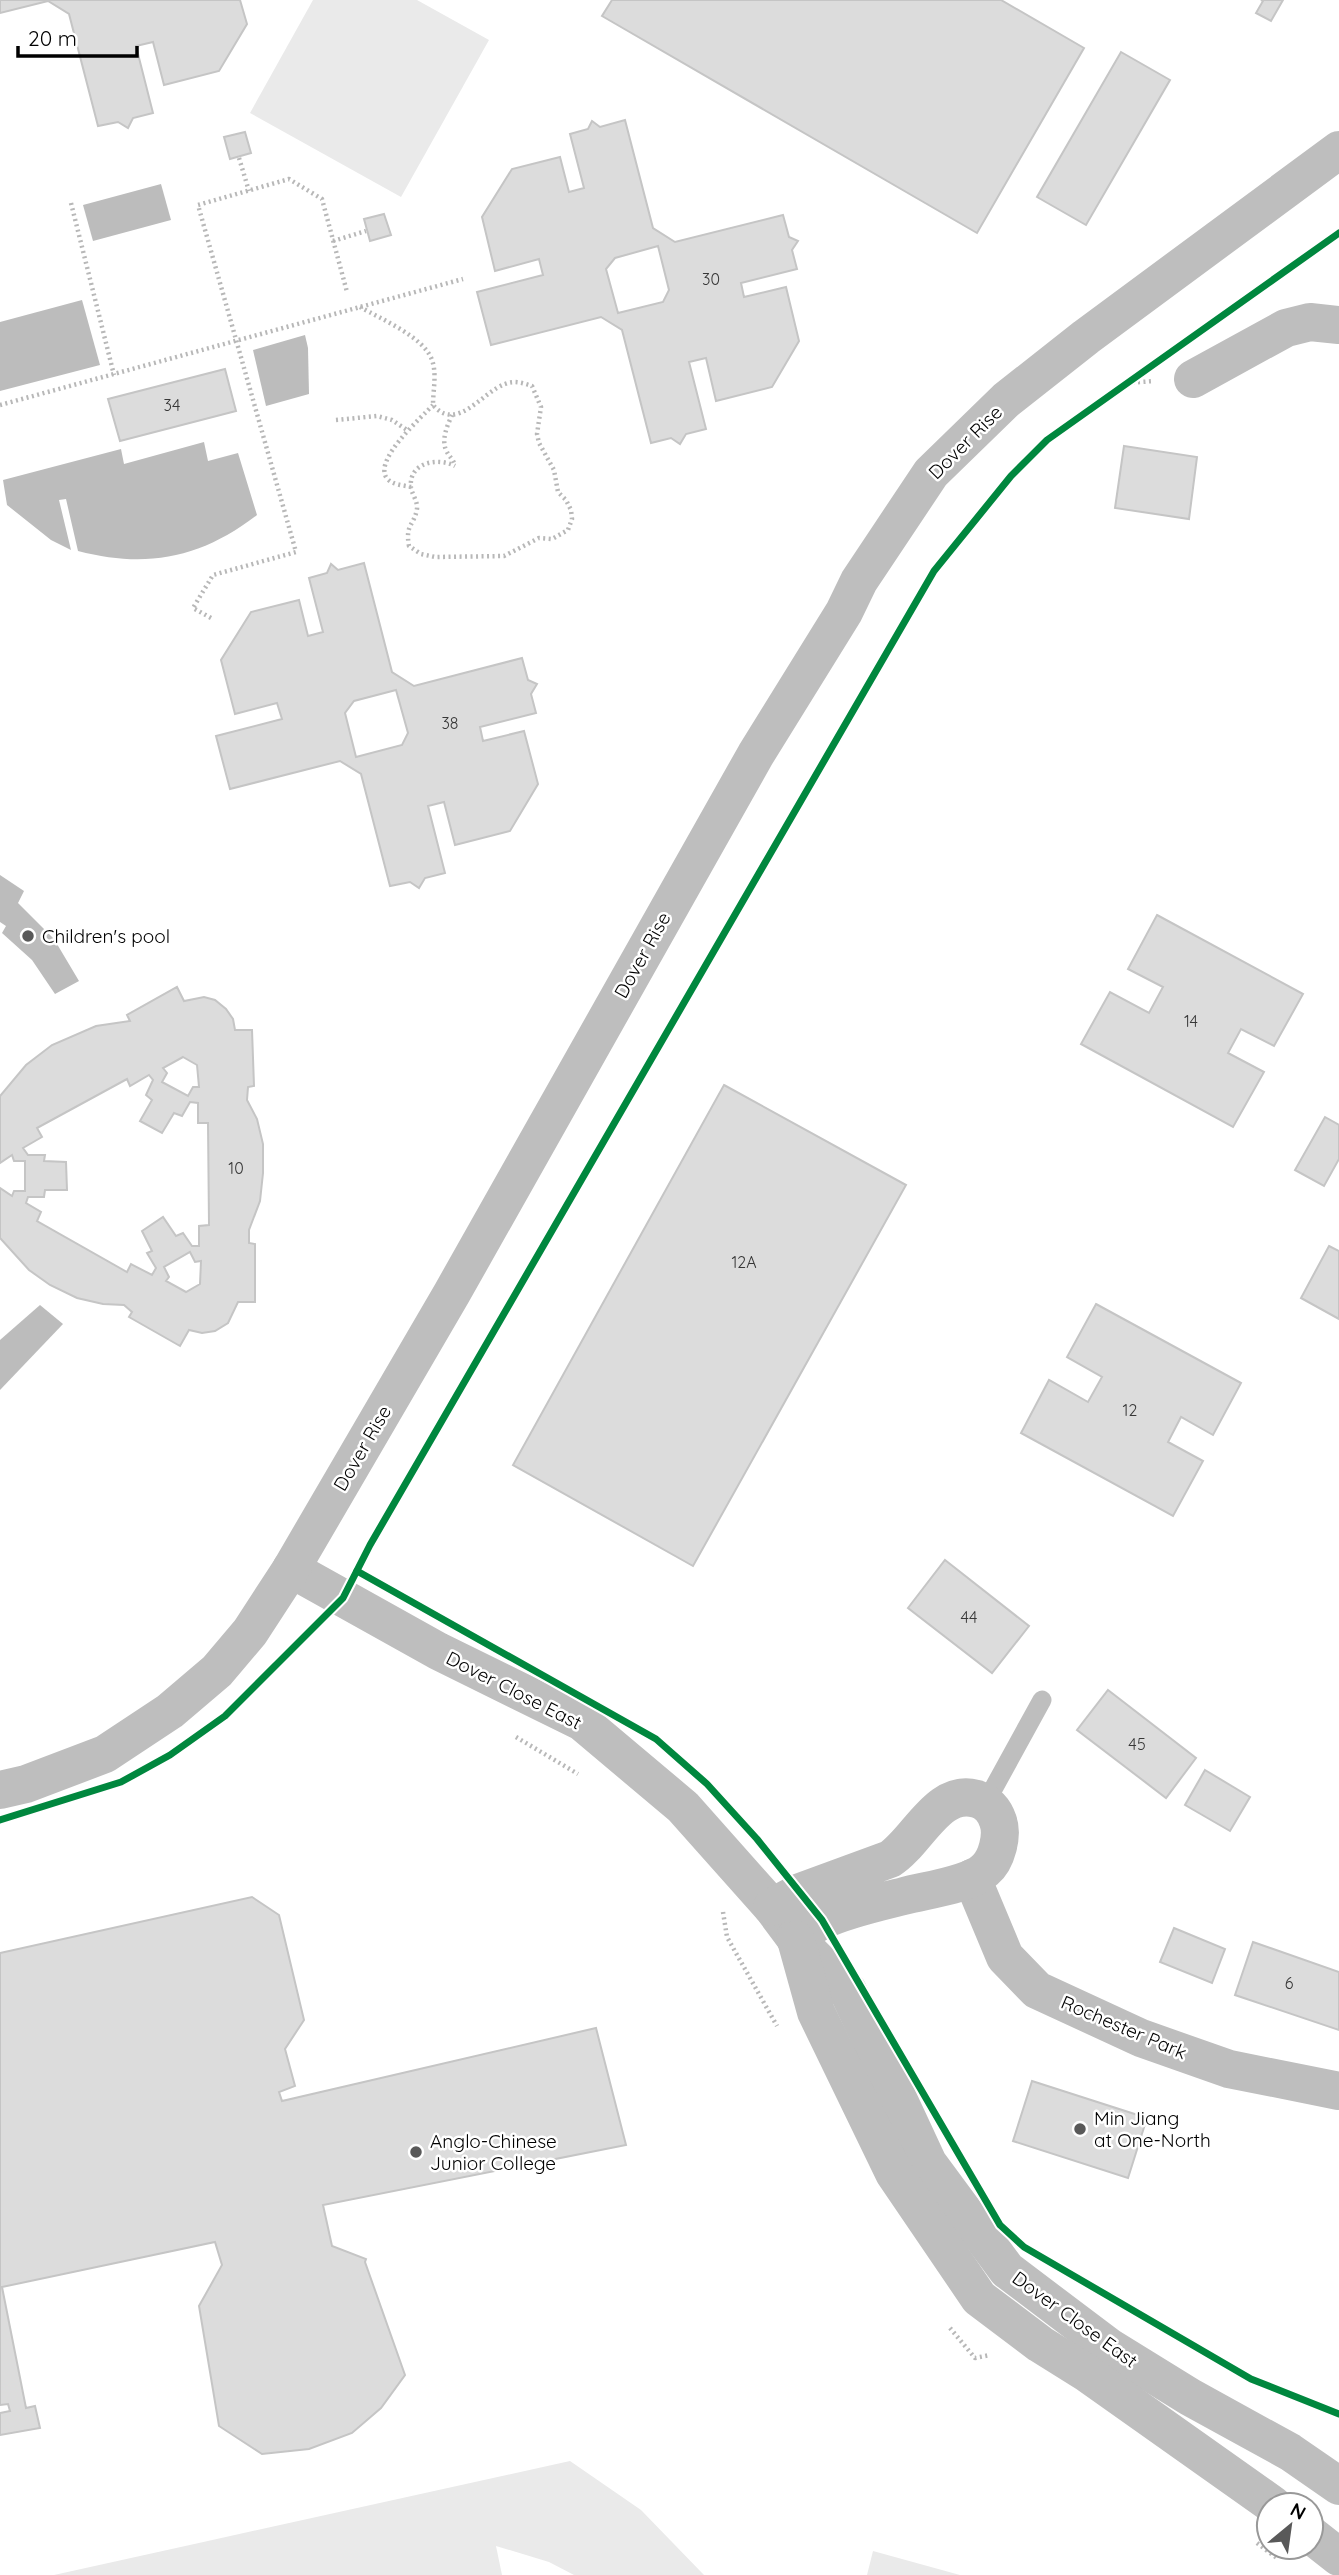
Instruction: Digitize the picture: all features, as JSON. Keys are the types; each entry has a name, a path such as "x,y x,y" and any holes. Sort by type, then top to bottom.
{"street":[{"name":"Dover Rise","path":"0,1790 26,1784 105,1754 170,1711 217,1671 250,1632 291,1569 453,1293 756,754 827,642 859,581 931,473 1006,400 1086,337 1339,150"},
{"path":"1193,379 1286,328 1310,322 1339,325"},
{"name":"Dover Close East","path":"291,1569 438,1651 582,1722 683,1807 772,1907 795,1938 816,2012 894,2173 993,2284 1040,2344 1088,2374 1255,2492"},
{"path":"772,1907 800,1892 890,1859 902,1851 946,1801 968,1797 986,1802 996,1814 1001,1829 1000,1841 987,1869 972,1878 822,1920 795,1938"},
{"name":"Rochester Park","path":"972,1878 1005,1957 1037,1990 1141,2038 1229,2069 1339,2091"},
{"name":"Dover Close East","path":"993,2284 1109,2347 1190,2397 1290,2452 1339,2486"},
{"path":"1325,2546 1339,2557"}],"lane":[{"path":"986,1802 1042,1700"}],"path":[{"path":"239,158 249,191"},
{"path":"211,618 192,607 213,575 296,552 198,205 289,179 322,200 347,292"},
{"path":"71,203 114,375"},
{"path":"333,241 366,231"},
{"path":"0,405 463,279"},
{"path":"360,307 419,341 432,358 435,377 433,405 407,430 384,471 392,483 411,487"},
{"path":"1117,390 1139,375"},
{"path":"433,405 439,412 453,415 467,411 506,382 532,386 541,407 537,434 554,470 558,492 571,510 572,519 568,530 552,539 539,538 504,555 435,557 421,554 409,546 407,533 417,508 411,487 412,475 423,464 439,460 455,466 444,441 453,415"},
{"path":"336,420 377,416 392,420 407,430"}],"shaded area":[{"path":"313,0 417,0 489,40 401,197 250,113"},
{"path":"161,184 171,220 93,241 83,205"},
{"path":"82,300 100,365 0,391 0,322"},
{"path":"305,335 308,348 309,394 266,406 253,350"},
{"path":"204,442 208,461 238,453 257,515 236,530 194,550 150,559 127,559 78,551 66,499 59,500 71,550 51,540 7,505 3,480 121,449 124,464"},
{"name":"Children's pool","path":"0,875 24,891 18,903 54,939 79,981 55,994 32,960 2,933 6,926 0,922"},
{"path":"40,1305 63,1324 0,1390 0,1340"},
{"path":"570,2461 641,2510 704,2575 574,2575 549,2562 496,2546 502,2575 54,2575"},
{"path":"873,2551 960,2575 867,2575"}],"building":[{"path":"0,0 240,0 247,24 219,71 164,85 153,42 136,46 153,113 133,118 128,128 118,122 98,126 69,14 48,1 0,13"},
{"path":"612,0 1001,0 1084,48 977,233 602,16"},
{"path":"1261,0 1283,0 1271,21 1256,13 1263,1"},
{"path":"1121,52 1170,80 1086,225 1037,197"},
{"path":"625,120 653,228 675,242 783,215 789,237 798,241 792,250 797,269 741,283 744,297 786,287 799,341 772,387 716,401 706,358 689,362 706,429 686,434 680,444 671,438 651,443 622,330 601,317 491,345 477,292 543,275 539,259 495,271 482,217 512,169 560,157 569,192 584,188 570,134 588,129 592,121 600,127","holes":["658,246 669,290 663,302 618,313 606,269 615,258"]},
{"path":"245,132 251,153 230,159 224,137"},
{"path":"384,214 391,235 370,241 364,219"},
{"path":"225,369 236,411 120,441 108,399"},
{"path":"1124,446 1197,457 1189,519 1115,508"},
{"path":"364,563 392,672 414,686 522,658 528,680 537,684 531,694 536,713 480,727 483,741 524,731 538,784 510,831 455,845 444,802 428,806 445,873 425,878 419,888 410,882 390,886 361,774 340,761 230,789 216,736 282,719 277,703 235,714 221,660 251,612 299,600 308,636 323,632 309,578 327,573 331,564 338,570","holes":["396,690 408,733 402,745 356,757 345,713 354,701"]},
{"path":"1157,915 1303,994 1274,1046 1241,1029 1228,1053 1264,1072 1233,1127 1081,1044 1110,992 1149,1013 1163,987 1128,969"},
{"path":"177,987 184,1001 204,997 215,1000 233,1019 235,1030 252,1030 254,1086 248,1087 247,1100 257,1119 263,1144 260,1201 249,1230 249,1243 255,1244 255,1302 238,1302 228,1323 215,1331 202,1333 189,1330 180,1346 129,1317 132,1312 124,1305 103,1304 77,1298 50,1285 29,1270 0,1238 0,1188 12,1196 14,1191 25,1191 25,1161 14,1161 12,1155 0,1163 0,1096 26,1065 52,1045 96,1026 130,1021 127,1015","holes":["183,1057 197,1065 199,1087 193,1087 188,1096 162,1082 167,1073 163,1068","149,1075 153,1080 146,1095 152,1100 140,1121 162,1133 174,1113 182,1116 190,1102 198,1103 198,1123 208,1123 209,1225 199,1226 199,1246 192,1246 183,1233 176,1236 163,1217 142,1231 152,1251 147,1253 156,1268 152,1275 131,1264 127,1272 37,1221 41,1212 26,1203 28,1197 44,1197 45,1190 67,1190 66,1162 44,1161 45,1155 28,1155 23,1148 42,1137 37,1128 127,1079 130,1086","190,1252 195,1262 201,1261 200,1284 186,1292 166,1281 169,1277 164,1267"]},
{"path":"724,1085 906,1185 693,1566 513,1465"},
{"path":"1325,1117 1339,1125 1339,1159 1324,1186 1295,1170"},
{"path":"1329,1246 1339,1251 1339,1319 1301,1298"},
{"path":"1096,1304 1241,1383 1213,1435 1181,1417 1168,1442 1203,1461 1173,1516 1021,1433 1049,1380 1088,1402 1102,1377 1067,1357"},
{"path":"945,1560 1029,1626 992,1673 908,1608"},
{"path":"1108,1690 1196,1758 1166,1798 1077,1730"},
{"path":"1205,1770 1250,1797 1230,1831 1185,1805"},
{"path":"252,1897 279,1915 304,2020 285,2049 295,2086 279,2092 282,2101 596,2028 626,2145 323,2205 332,2246 366,2259 405,2375 381,2408 352,2433 309,2449 262,2454 219,2426 199,2306 222,2265 215,2242 2,2287 26,2408 35,2406 40,2428 0,2435 0,2413 10,2411 8,2404 0,2405 0,1953"},
{"path":"1174,1928 1225,1949 1212,1983 1160,1962"},
{"path":"1253,1942 1339,1972 1339,2030 1235,1995"},
{"name":"Min Jiang at One-North","path":"1032,2081 1147,2118 1128,2178 1013,2141"}],"cycle path":[{"path":"0,1820 121,1782 170,1755 225,1716 343,1598 370,1545 934,571 1011,476 1047,440 1339,233"},
{"path":"357,1571 656,1739 707,1784 757,1839 822,1920 1000,2225 1024,2247 1251,2379 1339,2414"}],"place":[{"name":"Children's pool","path":"28,936"},
{"name":"Min Jiang at One-North","path":"1080,2129"},
{"name":"Anglo-Chinese Junior College","path":"416,2152"}]}
